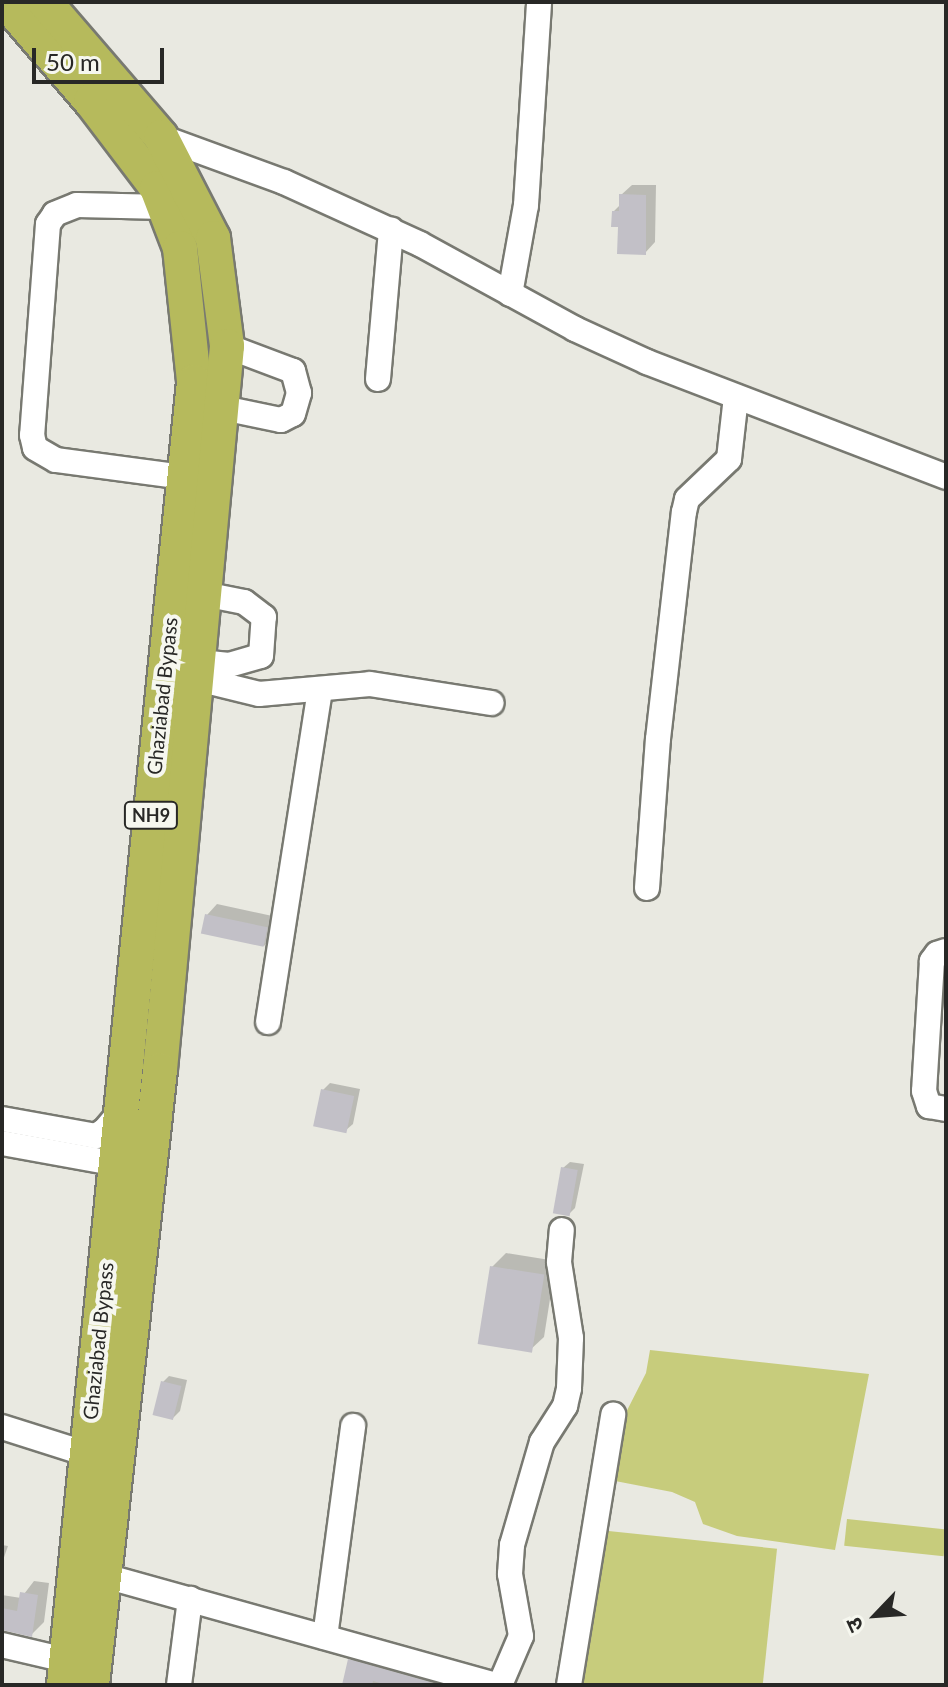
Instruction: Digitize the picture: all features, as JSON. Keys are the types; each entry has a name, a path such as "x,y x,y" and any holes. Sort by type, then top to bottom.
{"highway":[{"name":"Ghaziabad Bypass","path":"6,2 91,101 157,188 180,248 194,382 121,1111 131,1166 105,1576 92,1685"},
{"name":"Ghaziabad Bypass","path":"45,2 161,137 213,238 227,346 182,849 87,1454 65,1672"},
{"path":"148,842 182,849"}],"street":[{"path":"510,294 526,205 539,2"},
{"path":"161,137 284,182 391,230 647,362 946,477"},
{"path":"165,207 77,205 55,214 48,224 32,435 35,448 56,460 184,477"},
{"path":"378,379 391,230"},
{"path":"223,408 281,420 293,414 299,393 293,371 227,346"},
{"path":"647,888 658,739 684,512 687,499 729,459 736,397"},
{"path":"199,670 261,656 264,617 244,602 204,594"},
{"path":"199,670 259,694 320,691 370,684 492,703"},
{"path":"268,1022 320,691"},
{"path":"946,951 937,954 932,961 924,1091 929,1106 946,1109"},
{"path":"2,1119 96,1136 121,1111"},
{"path":"2,1143 131,1166"},
{"path":"105,1576 498,1685 521,1636 510,1574 512,1545 542,1442 565,1406 569,1388 571,1338 559,1262 562,1230"},
{"path":"569,1685 613,1415"},
{"path":"325,1637 353,1426"},
{"path":"2,1427 87,1454"},
{"path":"179,1685 190,1599"},
{"path":"2,1645 65,1672"}],"shaded area":[{"path":"650,1350 869,1374 835,1550 737,1536 703,1524 695,1502 672,1492 610,1480 610,1444 646,1373"},
{"path":"847,1519 946,1529 944,1556 844,1546"},
{"path":"599,1530 777,1549 763,1685 583,1685"}],"building":[{"path":"619,194 646,195 646,255 617,254 618,227 611,227 612,211 619,211"},
{"path":"205,914 268,927 263,947 201,934"},
{"path":"321,1089 354,1096 346,1133 313,1126"},
{"path":"561,1167 578,1170 570,1216 553,1213"},
{"path":"490,1266 544,1275 532,1353 478,1344"},
{"path":"161,1381 181,1386 173,1420 153,1415"},
{"path":"20,1592 38,1595 32,1637 2,1630 2,1608 17,1611"},
{"path":"348,1659 430,1682 429,1685 387,1685 373,1681 372,1685 342,1685"}]}
